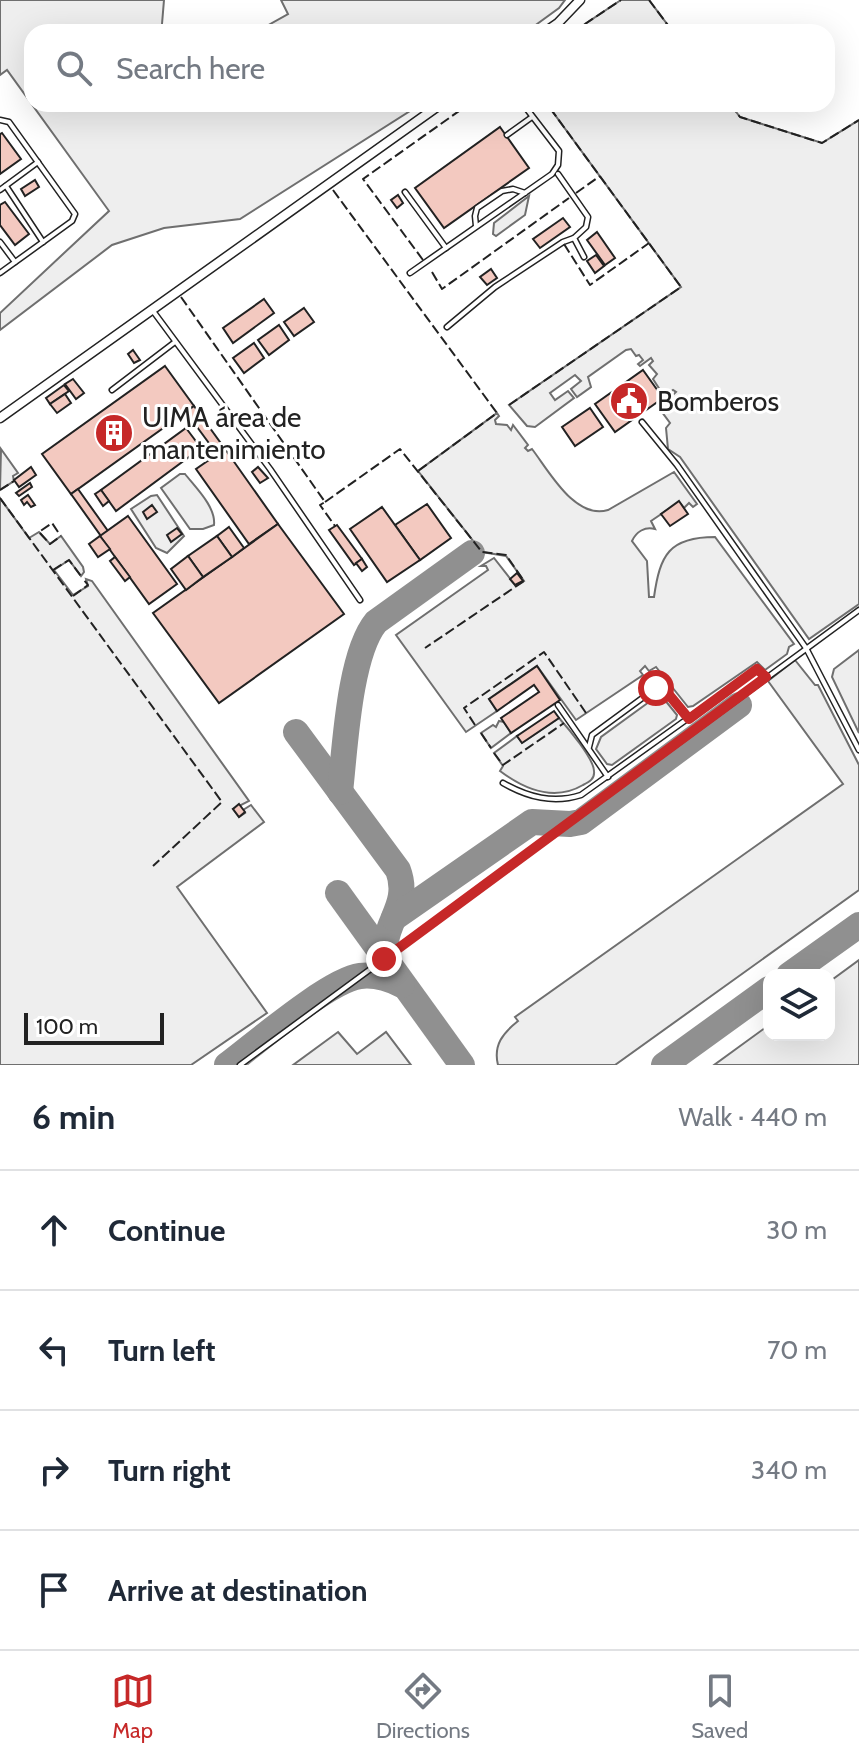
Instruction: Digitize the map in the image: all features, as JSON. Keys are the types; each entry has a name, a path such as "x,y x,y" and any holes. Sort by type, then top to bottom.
{"street":[{"path":"556,24 580,0"},
{"path":"0,418 430,112"}],"lane":[{"path":"410,273 555,174 559,151 529,112"},
{"path":"507,135 532,117"},
{"path":"0,120 9,122 75,214 72,221 0,273"},
{"path":"0,190 38,162"},
{"path":"447,327 495,287 574,238 586,227 589,220 555,174"},
{"path":"6,186 43,242"},
{"path":"476,226 477,208 502,191 513,189 525,193"},
{"path":"405,192 446,248"},
{"path":"574,238 584,257"},
{"path":"0,242 15,262"},
{"path":"153,311 270,469 360,600"},
{"path":"112,390 175,342"},
{"path":"642,422 677,465 806,648 859,750"},
{"path":"240,1065 859,610"},
{"path":"503,783 527,795 558,800 581,795 757,669 766,677"},
{"path":"589,747 589,739 595,732 656,688 665,690 689,719"},
{"path":"558,705 608,777"},
{"path":"580,734 595,732"}],"shaded area":[{"path":"0,0 164,0 162,24 24,24 24,94 7,70 0,75"},
{"path":"281,0 565,0 537,24 270,24 288,14"},
{"path":"621,0 649,0 667,24 585,24"},
{"path":"37,112 408,112 240,219 164,228 112,245 0,330 0,313 109,211"},
{"path":"553,112 736,112 740,117 822,143 859,120 859,604 809,639 680,457 668,449 666,428 670,423 659,408 676,392 673,390 664,396 653,379 657,374 649,365 653,361 651,358 640,366 638,364 643,360 639,355 636,356 631,349 626,350 588,377 591,387 577,397 571,389 581,381 575,375 550,393 555,400 568,391 574,398 535,427 527,426 509,405 681,287"},
{"path":"529,196 525,215 496,236 493,234 494,223"},
{"path":"497,413 496,424 507,425 511,430 513,425 528,445 525,448 528,451 532,449 564,492 585,508 608,510 674,472 697,504 693,507 689,503 684,508 679,502 651,521 655,529 641,530 632,541 647,561 649,597 654,597 660,570 670,551 687,540 715,537 794,644 787,654 765,670 757,662 688,707 656,667 649,671 645,666 640,671 643,675 576,720 537,666 489,699 497,711 466,732 396,635 488,570 486,566 481,566 494,558 516,586 524,581 506,556 482,552 418,471"},
{"path":"1,449 18,473 13,476 14,481 0,490"},
{"path":"180,474 185,474 204,498 212,511 214,525 190,529 161,488"},
{"path":"157,495 184,536 167,553 156,548 131,509"},
{"path":"0,498 29,538 39,532 50,544 61,536 84,572 81,576 69,560 54,570 73,595 88,586 86,579 92,581 249,801 233,809 239,817 251,805 264,822 177,887 267,1013 191,1065 0,1065"},
{"path":"859,650 859,733 832,677 834,669"},
{"path":"795,660 818,685 859,765 859,890 615,1065 498,1065 498,1045 518,1021 515,1017 843,784 768,681"},
{"path":"660,694 677,715 676,719 612,765 607,764 596,749 601,737"},
{"path":"559,718 590,759 594,771 591,780 572,790 550,793 529,788 500,771 503,766 494,753 517,736 522,743"},
{"path":"499,721 504,722 511,733 491,748 481,733 493,725 496,727"},
{"path":"859,960 859,1065 714,1065 763,1029 763,1041 835,1041 835,978"},
{"path":"338,1032 357,1054 386,1032 411,1065 293,1065"}],"building":[{"path":"500,127 529,168 444,228 415,188"},
{"path":"0,134 21,159 0,174"},
{"path":"35,180 39,187 25,196 21,189"},
{"path":"398,195 403,203 397,208 391,200"},
{"path":"5,202 29,234 15,245 0,225 0,205"},
{"path":"563,218 570,227 540,248 533,239"},
{"path":"597,232 615,258 605,265 587,240"},
{"path":"596,255 604,266 595,273 587,261"},
{"path":"491,269 497,278 487,285 480,277"},
{"path":"264,299 274,313 233,343 223,328"},
{"path":"304,308 314,322 294,336 284,322"},
{"path":"279,325 289,340 269,355 258,340"},
{"path":"254,343 264,358 244,373 233,358"},
{"path":"133,350 140,360 134,363 128,354"},
{"name":"UIMA área de mantenimiento","path":"165,366 194,406 71,494 42,454"},
{"name":"Bomberos","path":"643,370 663,398 615,432 595,404"},
{"path":"73,379 84,393 76,399 65,384"},
{"path":"64,385 69,391 50,404 46,398"},
{"path":"65,394 71,403 57,413 50,404"},
{"path":"194,406 225,449 217,454 186,412"},
{"path":"590,408 603,427 575,446 562,427"},
{"path":"186,428 201,448 116,511 101,490"},
{"name":"UIMA área de mantenimiento","path":"225,449 278,524 249,544 196,469"},
{"path":"31,467 36,475 19,487 14,480"},
{"path":"258,467 268,478 260,483 252,472"},
{"path":"30,483 32,487 19,496 16,493"},
{"path":"78,489 108,531 101,536 71,494"},
{"path":"101,490 109,501 103,506 95,494"},
{"path":"28,495 35,505 31,507 21,500"},
{"path":"679,501 688,514 670,526 661,514"},
{"path":"427,504 451,538 420,560 395,525"},
{"path":"152,505 157,512 147,519 143,512"},
{"path":"382,507 420,560 387,582 350,529"},
{"path":"128,516 177,584 149,604 100,536"},
{"path":"278,524 344,614 219,703 153,613"},
{"path":"337,525 362,559 354,565 329,530"},
{"path":"229,527 244,548 232,557 217,536"},
{"path":"177,528 182,534 171,542 167,535"},
{"path":"100,536 110,549 98,557 89,544"},
{"path":"217,536 232,557 203,577 188,556"},
{"path":"188,556 203,577 186,590 171,569"},
{"path":"115,557 130,577 125,581 110,561"},
{"path":"362,559 367,567 362,571 356,563"},
{"path":"517,573 523,581 515,585 510,579"},
{"path":"537,666 560,700 511,733 501,718 539,692 534,685 497,711 489,699"},
{"path":"554,711 559,718 522,743 517,736"},
{"path":"239,804 245,812 239,817 233,809"}],"taxiway":[{"path":"340,792 354,679 367,637 376,622 472,553"},
{"path":"394,918 532,822 581,822 739,705"},
{"path":"296,732 398,870 401,896 386,940 389,966"},
{"path":"338,893 462,1065"},
{"path":"797,969 859,925"},
{"path":"227,1065 312,1000 347,980 371,976 402,985"},
{"path":"664,1065 763,993"}],"fence":[{"path":"585,24 621,0"},
{"path":"649,0 667,24"},
{"path":"423,260 363,179 458,112"},
{"path":"509,405 681,287 553,112"},
{"path":"736,112 740,117 822,143 859,120"},
{"path":"576,193 600,176"},
{"path":"333,190 497,413 418,471"},
{"path":"432,272 442,289 569,198"},
{"path":"564,244 590,285 649,243"},
{"path":"181,297 325,502 320,505 335,526"},
{"path":"268,458 285,445"},
{"path":"325,502 400,449 482,552 506,555 524,581 425,648"},
{"path":"0,490 14,481"},
{"path":"0,498 222,802 153,866"},
{"path":"58,532 52,523 39,532 50,544 61,536"},
{"path":"53,570 69,560 81,576"},
{"path":"73,596 88,585 84,580"},
{"path":"475,725 464,708 544,652 586,713"},
{"path":"494,753 503,765 564,723"},
{"path":"481,733 491,748"}],"place":[{"name":"Bomberos","path":"629,401"},
{"name":"UIMA área de mantenimiento","path":"114,433"}],"route":[{"path":"384,959 766,677 757,669 689,719 665,690 656,688"}]}
